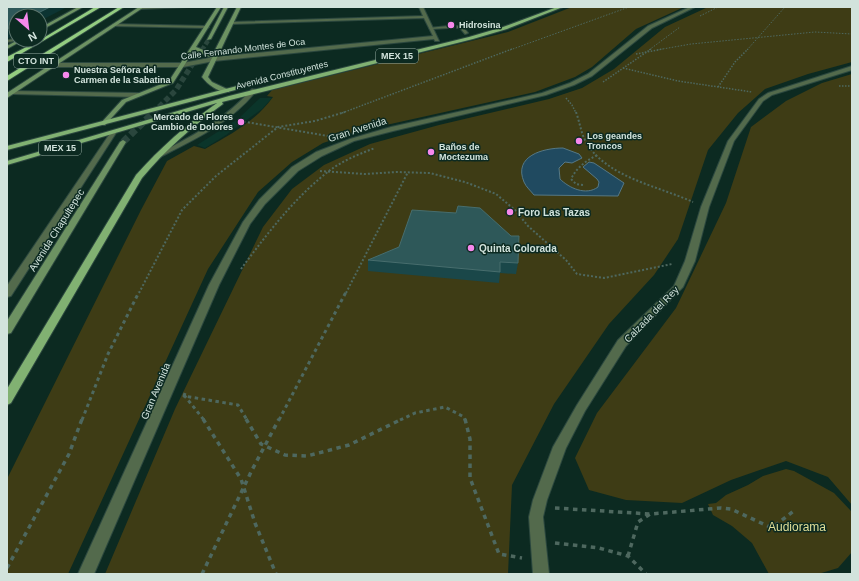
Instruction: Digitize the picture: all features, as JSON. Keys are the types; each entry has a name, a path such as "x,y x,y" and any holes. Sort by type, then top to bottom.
{"highway":[{"path":"85,15 83,10 87,7"},
{"name":"CTO INT","path":"7,60 99,7"},
{"name":"CTO INT","path":"7,80 122,7"}],"main road":[{"name":"Avenida Constituyentes","path":"7,148 254,87 471,38 505,28 561,7"},
{"name":"MEX 15","path":"414,46 436,38 466,33 496,24"},
{"name":"Avenida Constituyentes","path":"248,86 254,87"},
{"name":"Avenida Constituyentes","path":"7,163 113,133 229,94 241,87"},
{"path":"7,400 139,177 154,158 229,94"}],"street":[{"path":"48,26 81,7"},
{"path":"141,8 187,7"},
{"path":"103,124 124,101 161,88 171,82 219,7"},
{"path":"209,39 226,7"},
{"path":"229,94 210,83 205,77 239,7"},
{"path":"421,7 436,38"},
{"name":"Gran Avenida","path":"86,574 214,284 246,224 262,202 295,169 319,154 352,140 391,129 544,94 559,89 590,75 609,62 650,27 693,7"},
{"name":"CTO INT","path":"10,94 141,8"},
{"path":"232,23 426,17"},
{"name":"Calle Fernando Montes de Oca","path":"52,65 183,65 214,58 436,38"},
{"path":"194,48 214,58"},
{"name":"Calzada del Rey","path":"541,568 536,517 560,447 581,408 622,343 678,287 690,261 705,207 731,141 761,100 770,94 852,68"},
{"path":"10,94 138,95"},
{"name":"Avenida Chapultepec","path":"7,294 113,133"},
{"name":"Avenida Chapultepec","path":"7,330 123,142"}],"lane":[{"path":"113,25 207,27"},
{"path":"187,31 191,27"},
{"path":"431,28 448,27"},
{"path":"458,27 461,27 466,33"},
{"path":"154,158 205,132 226,118 254,87"}],"path":[{"path":"695,19 718,7"},
{"path":"718,87 735,62 760,37 785,7"},
{"path":"602,83 624,69 682,26"},
{"path":"609,62 691,44 815,32 852,34"},
{"path":"609,62 624,69 678,81 770,94"},
{"path":"559,89 575,109 581,134 591,149 597,154 622,174 677,194 705,207"},
{"path":"560,100 573,96"},
{"path":"226,118 352,140"},
{"path":"240,270 282,215 329,172 355,156 375,148"},
{"path":"583,185 576,184 571,179 574,171 582,163 597,154"},
{"path":"295,169 365,174 408,172 430,173 465,182 496,194 515,210 528,226 566,260 577,274 604,278 643,268 690,261"},
{"path":"202,574 265,446 408,172"},
{"path":"180,363 184,396 211,430 241,480 255,524 276,574"},
{"path":"184,396 187,389"},
{"path":"184,396 238,405 261,444 285,455 307,456 349,445 415,413 445,407 464,417 470,439 470,478 499,554 541,568"},
{"path":"539,507 650,514 721,508 731,509 772,528 796,509"},
{"path":"628,556 638,522 650,514"},
{"path":"538,542 599,548 628,556 646,574"}],"shaded area":[{"name":"Mercado de Flores Cambio de Dolores","path":"260,98 272,98 262,109 226,135 205,148 197,145 238,119"}],"green space":[{"path":"572,7 684,7 636,29 592,67 575,77 535,92 359,131 323,143 292,162 258,192 208,269 68,574 7,574 7,479 141,210 167,161 194,146 205,149 242,127 266,106 273,97 267,96 272,90 508,32"},
{"path":"708,7 852,7 852,62 808,74 765,89 738,113 708,150 678,239 654,275 609,324 554,404 512,485 508,574 105,574 175,409 263,227 292,189 324,165 370,144 439,125 549,99 582,88 614,69 665,27"},
{"path":"852,74 852,505 828,477 786,461 731,480 682,503 626,500 589,490 575,458 597,413 676,308 726,203 751,127 786,101 822,83"},
{"name":"Audiorama","path":"786,469 794,471 834,493 851,511 852,552 838,568 818,574 769,574 752,543 732,526 713,515 708,504 716,503 726,495 763,476"}],"water":[{"path":"555,148 563,148 579,154 582,158 572,163 565,162 559,168 560,179 578,190 593,190 598,187 599,182 583,167 589,162 594,163 624,183 618,196 534,195 524,182 522,173 526,160 539,152"}],"building":[{"path":"7,7 50,7 8,8 7,29"},
{"path":"458,206 480,208 511,236 519,236 518,263 500,262 500,272 368,260 399,247 412,210 456,213"}],"tunnel":[{"path":"202,50 209,39"},
{"path":"154,112 176,90 202,49"},
{"path":"123,142 154,112"}],"place":[{"name":"Hidrosina","path":"451,25"},
{"name":"Nuestra Señora del Carmen de la Sabatina","path":"66,75"},
{"name":"Mercado de Flores Cambio de Dolores","path":"241,122"},
{"name":"Los geandes Troncos","path":"579,141"},
{"name":"Baños de Moctezuma","path":"431,152"},
{"name":"Foro Las Tazas","path":"510,212"},
{"name":"Quinta Colorada","path":"471,248"}]}
